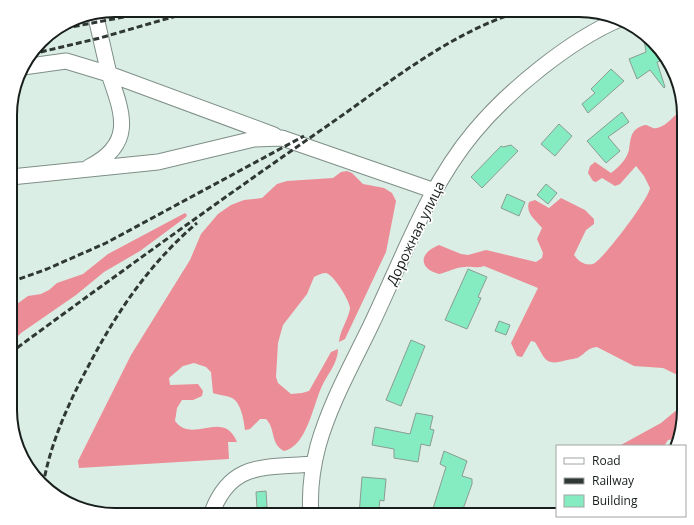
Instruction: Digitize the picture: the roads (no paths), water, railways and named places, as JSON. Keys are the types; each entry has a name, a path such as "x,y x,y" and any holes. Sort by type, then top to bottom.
{"street":[{"path":"85,169 107,157 116,148 121,139 123,127 122,114 109,74 96,19"},
{"name":"Дорожная улица","path":"311,508 310,482 313,464 329,415 435,191 460,149 499,105 527,81 571,47 613,23"},
{"path":"31,66 66,61 109,74 282,138 435,191"},
{"path":"17,176 158,162 254,139 282,138"},
{"path":"214,508 217,498 224,488 238,476 254,469 313,464"}],"railway":[{"path":"72,27 124,17"},
{"path":"40,52 100,38 173,17"},
{"path":"17,348 207,210 397,76 445,45 471,31 505,17"},
{"path":"17,280 47,269 106,243 304,136"},
{"path":"44,477 56,437 75,392 112,324 150,270 180,238 197,223"}]}
